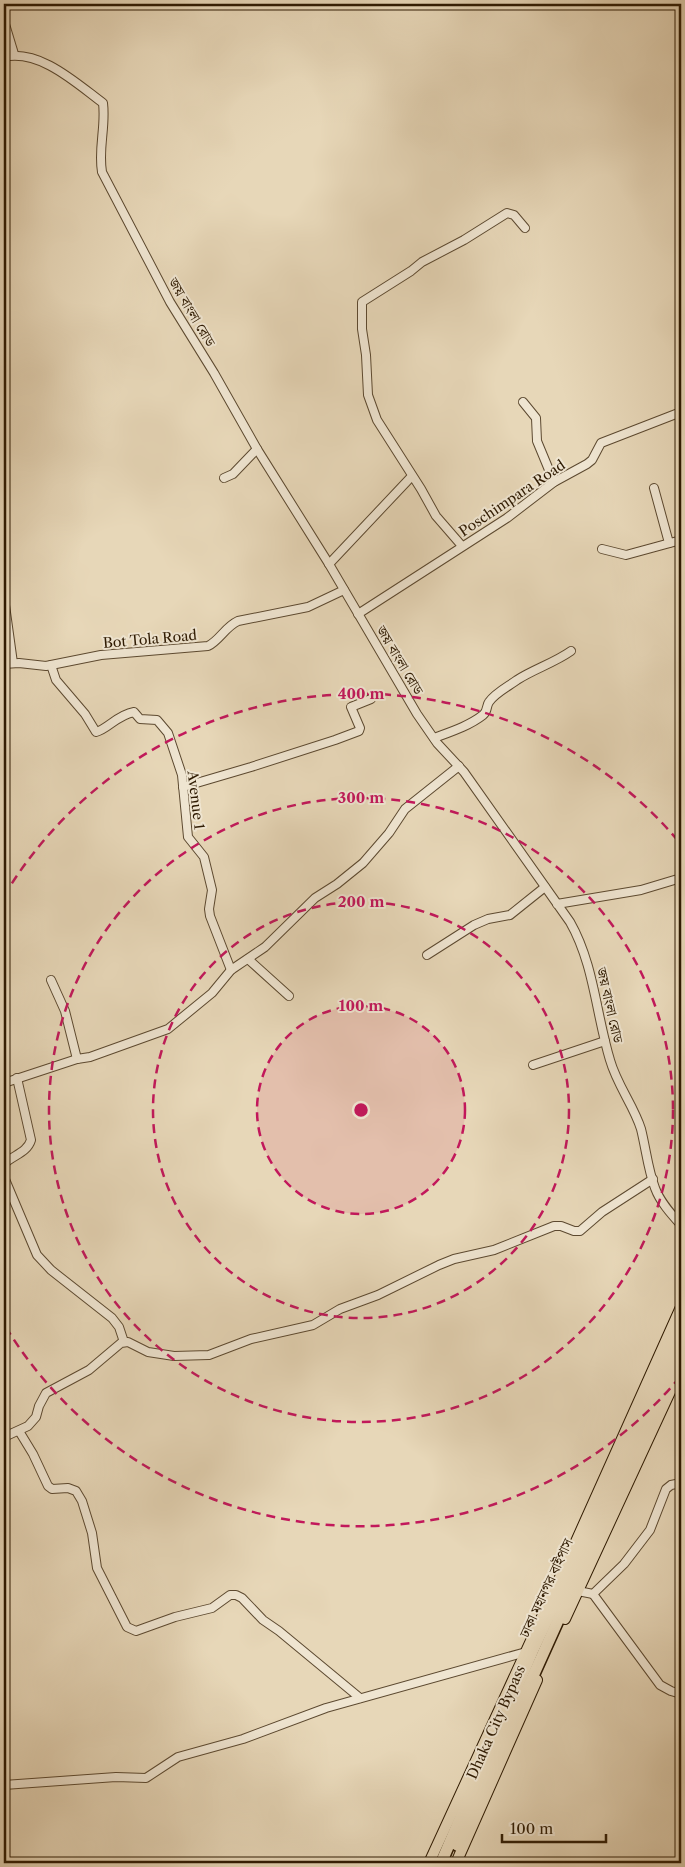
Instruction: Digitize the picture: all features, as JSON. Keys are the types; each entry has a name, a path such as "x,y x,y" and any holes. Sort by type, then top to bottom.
{"highway":[{"name":"ঢাকা মহানগর বাইপাস","path":"441,1863 532,1652 618,1468 681,1326"},
{"name":"Dhaka City Bypass","path":"448,1863 681,1347"}],"main road":[{"path":"429,1863 681,1306"},
{"path":"456,1863 681,1368"}],"street":[{"path":"4,21 14,54 4,57"},
{"name":"জয় বাংলা রোড","path":"14,54 45,64 103,103 104,114 99,157 102,172 154,272 257,449 330,564 417,714 434,738 460,766 570,922 583,949 616,1078 640,1128 655,1189 663,1203 681,1226"},
{"path":"462,546 440,521 377,420 368,395 366,355 362,329 362,302 422,262 464,240 507,213 514,215 525,228"},
{"path":"523,402 536,418 537,440 554,482"},
{"name":"Poschimpara Road","path":"358,614 507,518 554,482 589,462 601,443 681,412"},
{"path":"224,478 233,474 257,449"},
{"path":"330,564 412,476"},
{"path":"654,488 669,543"},
{"path":"602,549 626,554 681,540"},
{"name":"Bot Tola Road","path":"4,664 51,665 101,655 208,646 228,626 238,621 308,607 344,590"},
{"path":"4,598 12,663"},
{"path":"434,738 458,729 483,715 488,709 489,702 501,692 526,675 558,660 571,650"},
{"name":"Avenue 1","path":"51,665 58,683 85,714 96,732 119,717 131,712 135,713 140,719 153,718 160,722 168,733 182,775 188,837 205,862 212,890 209,909 210,916 231,970"},
{"path":"183,787 251,767 359,731 360,728 350,707 371,699"},
{"path":"4,1083 77,1059 90,1057 164,1031 212,993 231,970 276,938 310,902 337,884 362,863 389,833 405,809 460,766"},
{"path":"557,904 641,890 681,878"},
{"path":"428,955 474,925 488,919 510,915 545,887"},
{"path":"248,959 289,996"},
{"path":"51,980 66,1014 77,1059"},
{"path":"533,1065 605,1041"},
{"path":"4,1164 29,1146 31,1140 17,1078"},
{"path":"4,1177 37,1255 51,1270 112,1318 119,1327 124,1342"},
{"path":"4,1437 28,1426 36,1417 46,1393 89,1370 124,1342 133,1344 148,1352 160,1354 209,1355 251,1339 302,1329 313,1325 340,1309 378,1294 447,1262 494,1250 554,1226 580,1231 602,1212 653,1179"},
{"path":"19,1430 48,1486 52,1489 68,1488 76,1491 82,1501 92,1533 97,1568 127,1628 136,1631 175,1617 212,1608 230,1595 236,1595 242,1598 263,1620 360,1698"},
{"path":"593,1594 624,1564 650,1530 666,1489 671,1485 681,1483"},
{"path":"578,1591 593,1594 660,1685 681,1694"},
{"path":"4,1785 96,1778 146,1778 178,1757 243,1739 326,1708 526,1652"}]}
